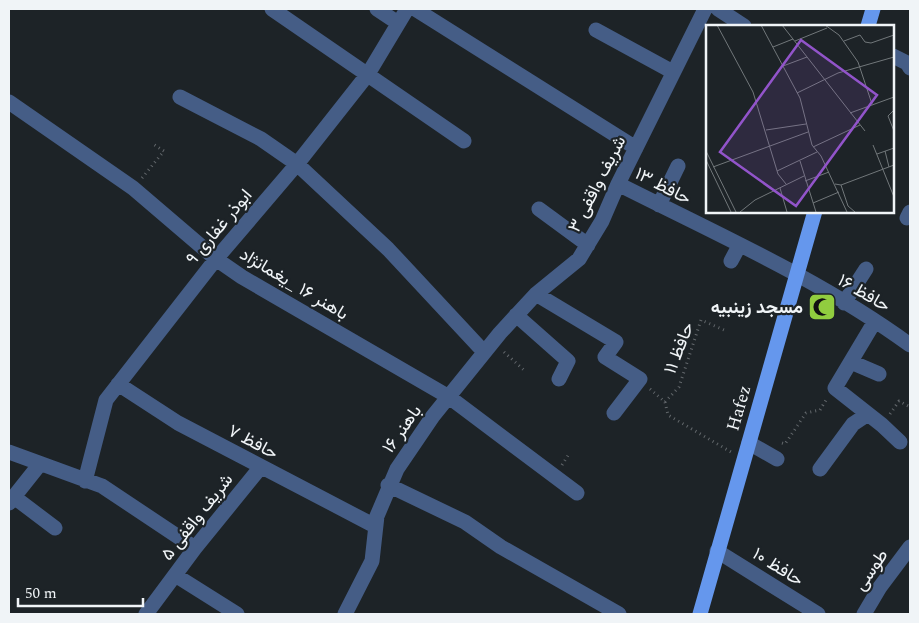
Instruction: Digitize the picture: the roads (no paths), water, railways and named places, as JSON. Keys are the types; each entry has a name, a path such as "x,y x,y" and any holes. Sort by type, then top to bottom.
{"main road":[{"path":"868,25 873,9"},
{"name":"Hafez","path":"700,614 815,212"}],"street":[{"path":"272,9 464,141"},
{"path":"377,9 398,23"},
{"name":"ابوذر غفاری ۹","path":"84,481 106,400 216,258 297,164 368,74 407,9"},
{"path":"415,9 636,148"},
{"name":"شریف واقفی ۳","path":"449,397 516,315 536,294 579,259 602,221 618,184 705,9"},
{"path":"718,9 742,25"},
{"path":"596,30 673,72"},
{"path":"894,56 907,63 910,68"},
{"path":"180,97 261,139 297,164 388,249 488,347"},
{"name":"باهنر ۱۶ _یغمانژاد","path":"9,102 133,188 216,258 242,277 449,397 577,493"},
{"path":"659,205 678,166"},
{"name":"حافظ ۱۳","path":"618,184 797,276"},
{"path":"539,209 588,245"},
{"path":"731,261 739,246"},
{"path":"844,303 866,269"},
{"name":"حافظ ۱۶","path":"797,276 875,321 908,337"},
{"path":"536,294 616,342 605,357 640,379 614,414"},
{"path":"516,315 568,361 559,379"},
{"path":"875,321 835,388 882,425 900,442"},
{"path":"851,362 879,374"},
{"name":"حافظ ۷","path":"118,384 178,423 260,468 375,526"},
{"name":"باهنر ۱۶","path":"345,614 372,561 376,542 375,526 388,485 422,431 449,397"},
{"path":"820,469 854,424 868,414"},
{"path":"749,443 777,459"},
{"path":"9,452 102,486 195,548"},
{"path":"40,464 11,500 55,528"},
{"name":"شریف واقفی ۵","path":"146,614 195,548 260,468"},
{"path":"388,485 465,522 501,547 619,614"},
{"name":"طوسی","path":"864,614 880,587 910,547"},
{"name":"حافظ ۱۰","path":"718,551 818,614"},
{"path":"175,574 237,614"}],"place":[{"name":"مسجد زینبیه","path":"822,307"}]}
